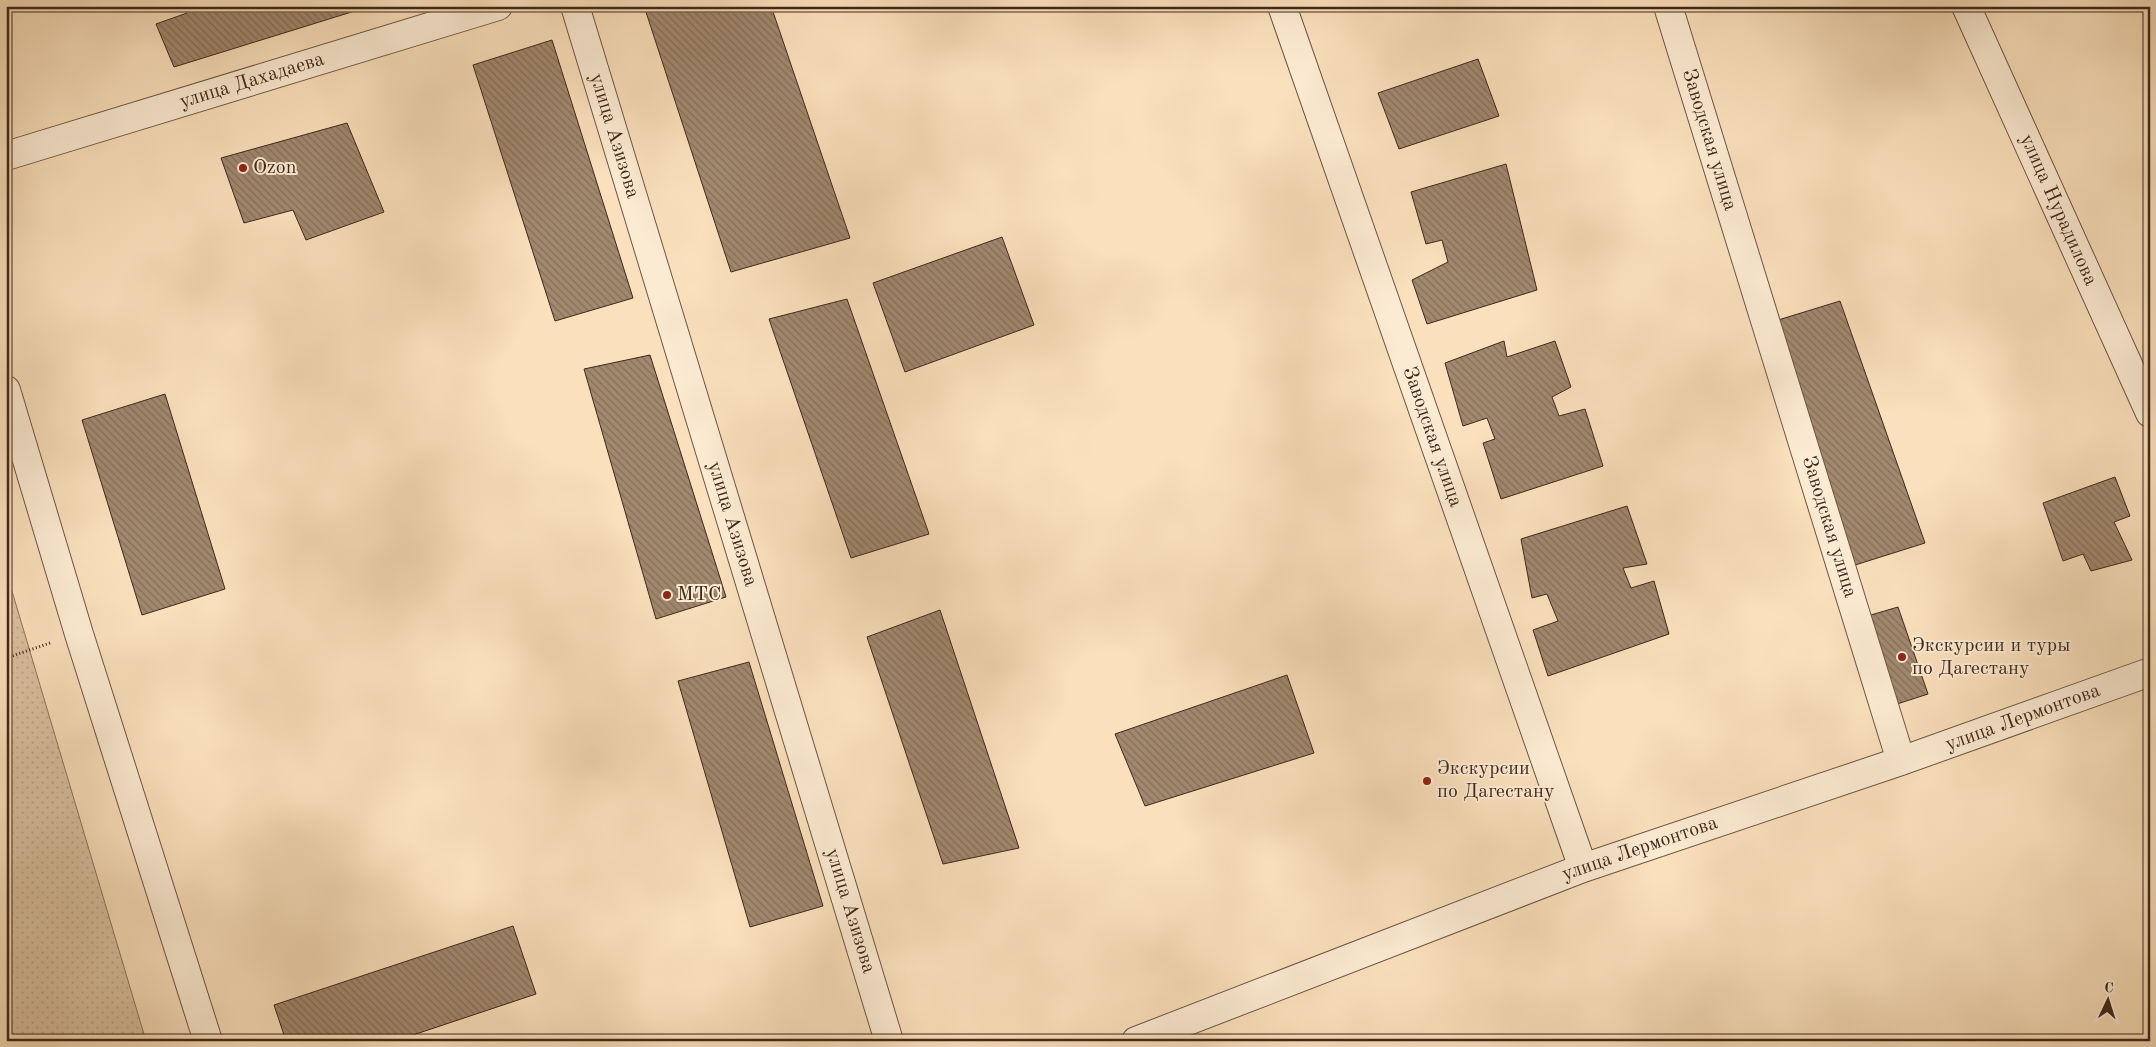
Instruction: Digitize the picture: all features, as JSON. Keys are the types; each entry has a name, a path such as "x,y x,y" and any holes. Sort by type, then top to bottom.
{"street":[{"name":"улица Дахадаева","path":"6,156 498,6"},
{"name":"улица Азизова","path":"575,6 889,1041"},
{"name":"Заводская улица","path":"1282,6 1583,868"},
{"name":"Заводская улица","path":"1668,6 1901,761"},
{"name":"улица Нурадилова","path":"1966,6 2150,414"},
{"path":"6,390 79,634 208,1041"},
{"name":"улица Лермонтова","path":"1136,1041 1583,868 1901,761 2150,672"}],"path":[{"path":"6,658 79,634"}],"shaded area":[{"path":"6,571 146,1041 6,1041"}],"building":[{"path":"184,6 371,6 174,67 156,24 187,13"},
{"path":"644,6 771,6 850,238 731,272"},
{"path":"552,40 633,298 555,321 473,65"},
{"path":"1478,59 1499,116 1399,149 1378,93"},
{"path":"347,123 384,212 306,240 293,210 244,223 221,158"},
{"path":"1506,164 1537,290 1427,324 1412,280 1448,262 1442,240 1426,244 1411,192"},
{"path":"1002,237 1034,325 905,372 873,283"},
{"path":"847,299 929,534 851,558 769,319"},
{"path":"1840,301 1925,543 1852,566 1775,321"},
{"path":"1504,341 1507,357 1555,341 1571,387 1552,397 1559,416 1585,409 1603,466 1501,499 1483,443 1495,439 1487,418 1463,426 1445,363"},
{"path":"650,355 726,597 656,619 584,369"},
{"path":"165,394 225,589 142,615 82,420"},
{"path":"2115,477 2130,516 2114,522 2132,560 2091,571 2083,554 2063,561 2043,503"},
{"path":"1627,506 1647,564 1623,568 1631,588 1654,581 1669,634 1548,676 1533,630 1558,621 1547,594 1532,598 1521,539"},
{"path":"1898,607 1928,694 1894,705 1864,617"},
{"path":"940,610 1019,848 943,864 867,637"},
{"path":"749,662 823,906 750,927 678,681"},
{"path":"1287,675 1314,753 1145,806 1115,734"},
{"path":"513,926 536,994 395,1041 286,1041 274,1005"}],"place":[{"name":"Ozon","path":"243,168"},
{"name":"МТС","path":"667,595"},
{"name":"Экскурсии и туры по Дагестану","path":"1902,657"},
{"name":"Экскурсии по Дагестану","path":"1427,781"}]}
